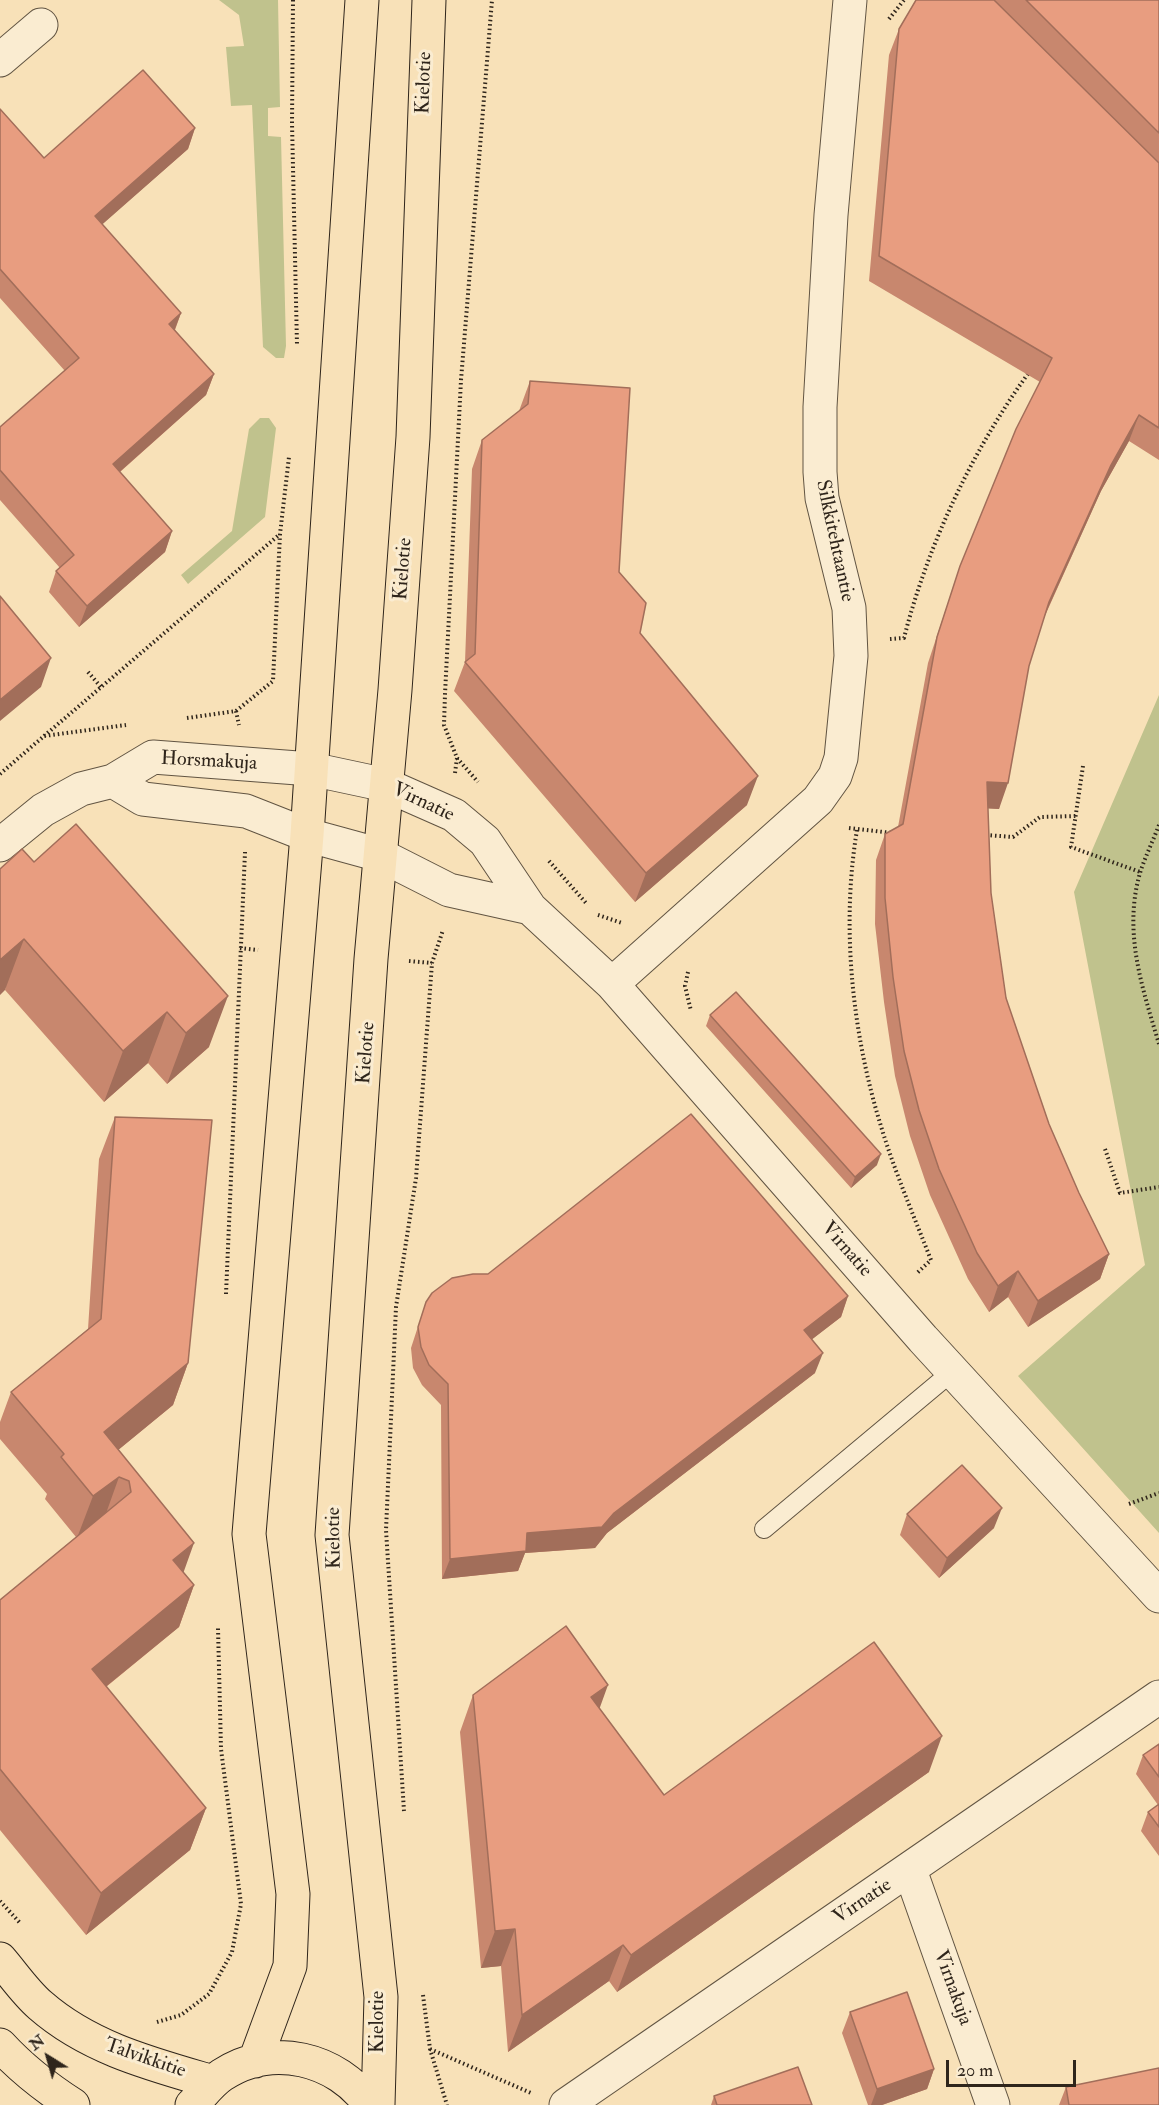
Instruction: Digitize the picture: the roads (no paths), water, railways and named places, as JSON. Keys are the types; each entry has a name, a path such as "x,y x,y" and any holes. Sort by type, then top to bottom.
{"main road":[{"path":"255,2061 290,1966 293,1894 249,1534 308,835 362,0"},
{"name":"Kielotie","path":"378,2105 381,1997 332,1535 380,855 413,437 429,0"},
{"name":"Talvikkitie","path":"0,1959 40,2004 85,2038 141,2061 203,2093"},
{"path":"0,2044 41,2085 73,2105"},
{"path":"203,2093 223,2074 255,2061 301,2058 317,2063 348,2079 370,2105"}],"street":[{"name":"Silkkitehtaantie","path":"612,984 818,800 835,776 841,758 851,656 849,608 822,498 820,418 836,138 850,0"},
{"path":"0,60 41,25"},
{"name":"Horsmakuja","path":"0,845 43,810 81,789 113,782 153,758 311,769"},
{"name":"Virnatie","path":"311,769 386,785 454,815 485,841 530,908 612,984 954,1371 1159,1596"},
{"path":"113,782 143,799 246,811 308,835 380,855 449,890 530,908"},
{"name":"Virnatie","path":"551,2100 910,1870 1159,1697"},
{"name":"Virnakuja","path":"910,1870 993,2105"}],"lane":[{"path":"764,1529 954,1371"}]}
